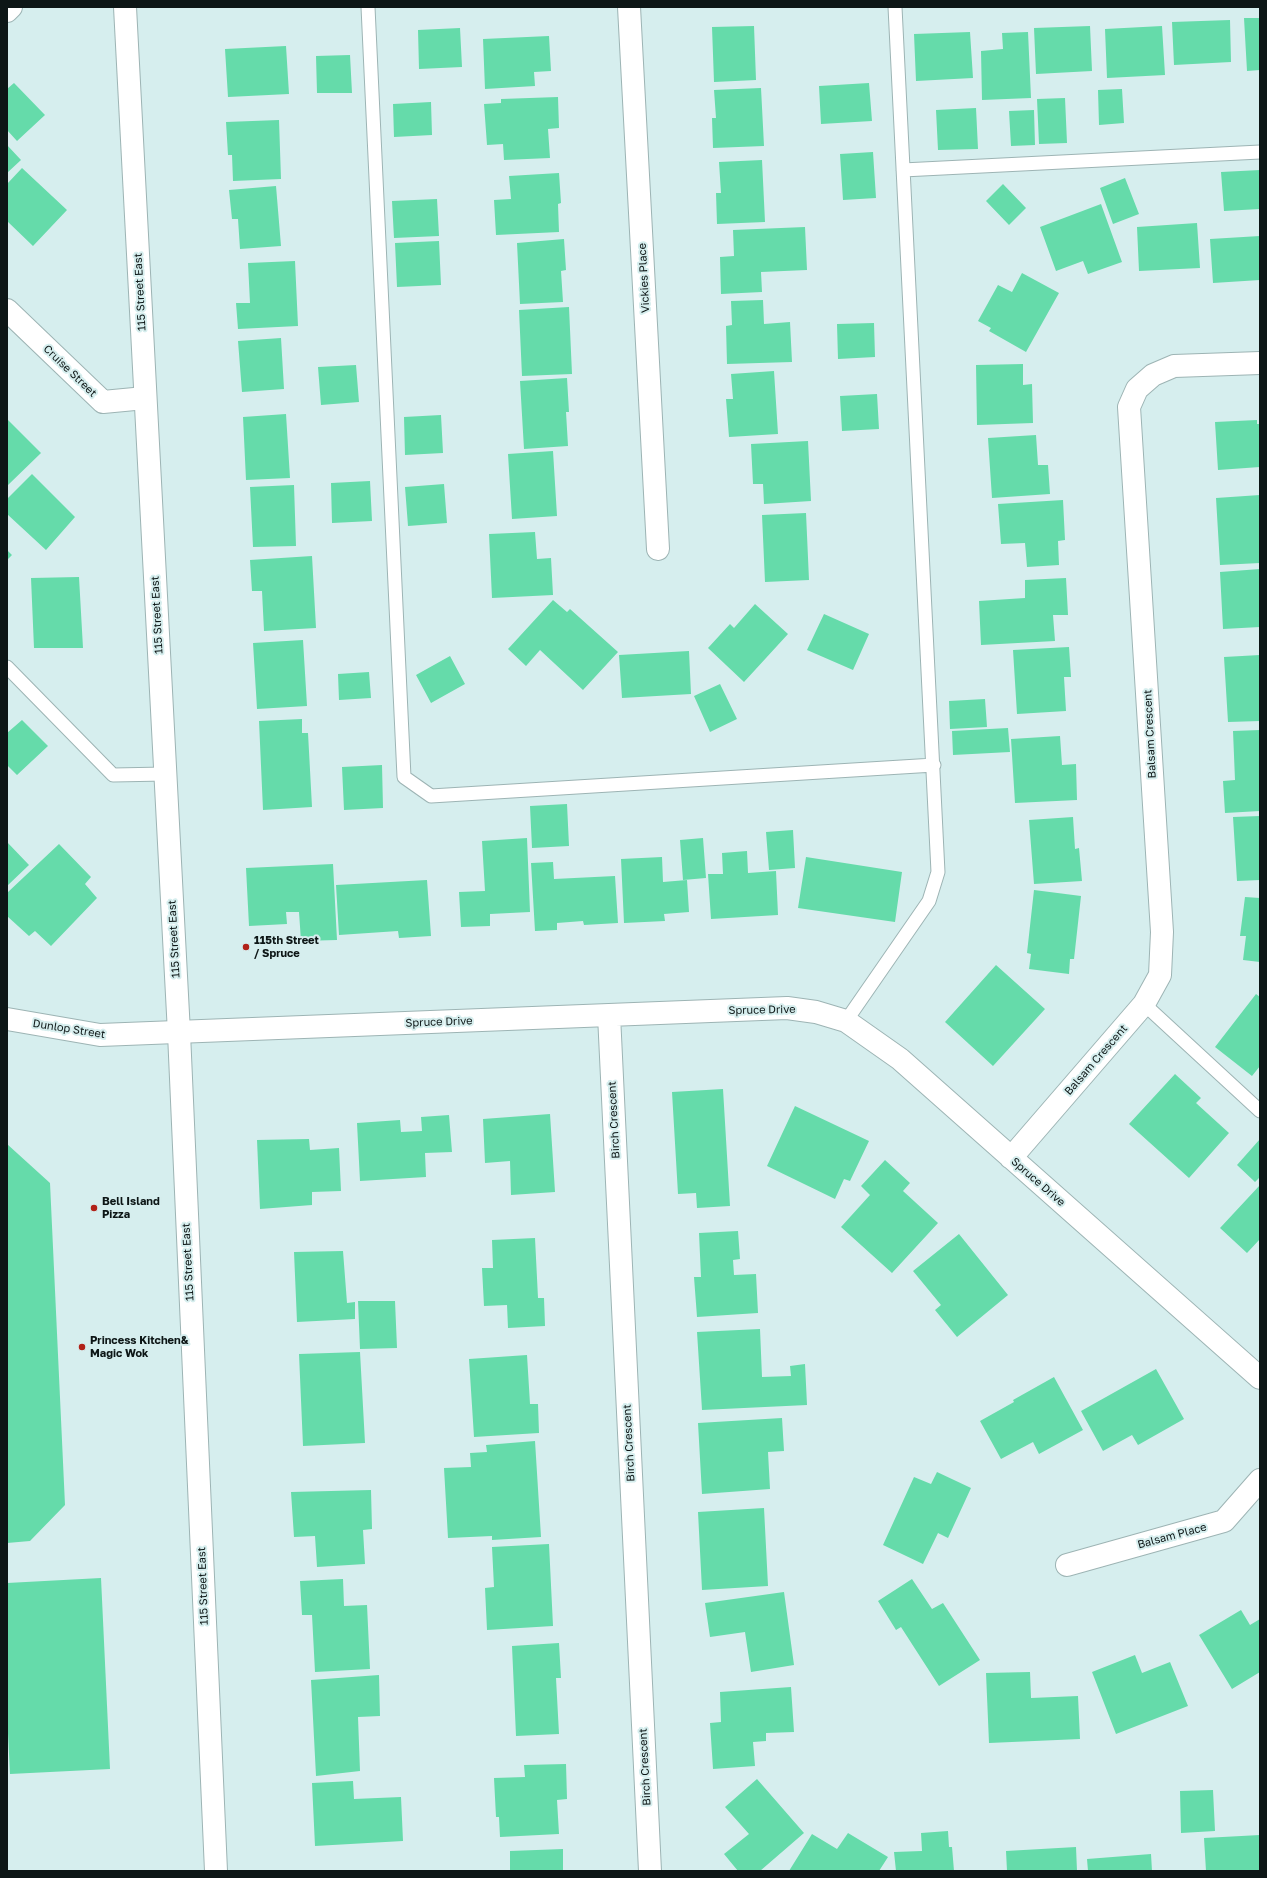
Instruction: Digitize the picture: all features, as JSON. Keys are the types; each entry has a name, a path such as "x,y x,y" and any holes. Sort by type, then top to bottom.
{"street":[{"path":"7,11 11,7"},
{"name":"115 Street East","path":"125,7 179,1033 216,1871"},
{"name":"Vickies Place","path":"630,7 658,549"},
{"name":"Cruise Street","path":"7,310 103,402 145,398"},
{"name":"Balsam Crescent","path":"1011,1158 1144,1004 1160,975 1162,932 1129,407 1137,389 1153,375 1174,366 1260,363"},
{"name":"Spruce Drive","path":"179,1033 787,1008 816,1012 846,1021 900,1059 1260,1378"},
{"name":"Birch Crescent","path":"609,1015 650,1871"},
{"name":"Dunlop Street","path":"7,1019 100,1035 179,1033"},
{"name":"Balsam Place","path":"1067,1565 1224,1521 1260,1480"}],"lane":[{"path":"368,7 404,777 431,796 934,765"},
{"path":"846,1021 929,901 935,887 938,872 934,765 895,7"},
{"path":"903,170 1260,152"},
{"path":"7,667 113,775 165,774"},
{"path":"1144,1004 1260,1111"}],"building":[{"path":"1244,18 1260,18 1260,70 1247,71"},
{"path":"1230,20 1231,62 1174,65 1172,22"},
{"path":"754,26 756,80 714,82 712,27"},
{"path":"1090,26 1092,71 1036,74 1034,28"},
{"path":"1162,26 1165,75 1107,78 1105,29"},
{"path":"460,28 462,67 419,69 418,30"},
{"path":"970,32 973,78 916,81 914,34"},
{"path":"1028,32 1031,98 982,100 981,51 1003,49 1002,33"},
{"path":"549,36 551,71 534,72 535,86 485,89 483,39"},
{"path":"286,46 289,94 228,97 225,49"},
{"path":"350,55 352,93 317,93 316,56"},
{"path":"14,83 45,115 17,141 7,130 7,89"},
{"path":"869,83 872,121 821,124 819,86"},
{"path":"761,88 764,146 713,148 712,118 716,118 714,90"},
{"path":"1122,89 1124,123 1099,125 1098,90"},
{"path":"558,97 559,128 548,129 550,158 504,160 503,144 487,145 484,104 501,103 501,99"},
{"path":"1065,98 1067,143 1039,144 1037,99"},
{"path":"431,102 432,135 394,137 393,104"},
{"path":"976,108 978,149 938,150 936,110"},
{"path":"1034,110 1035,145 1011,146 1009,111"},
{"path":"279,120 281,179 233,181 232,155 228,155 226,122"},
{"path":"7,145 21,160 7,173"},
{"path":"873,152 876,198 843,200 840,154"},
{"path":"762,160 765,222 717,224 716,193 721,193 719,162"},
{"path":"22,168 67,210 33,246 7,221 7,184"},
{"path":"1260,170 1260,209 1224,211 1221,172"},
{"path":"559,173 561,203 558,204 559,232 496,235 494,200 511,199 509,176"},
{"path":"1125,178 1139,214 1113,224 1100,188"},
{"path":"1003,184 1026,208 1009,225 986,201"},
{"path":"276,186 281,246 240,249 238,219 232,219 229,190"},
{"path":"437,199 439,236 394,238 392,201"},
{"path":"1101,204 1122,262 1088,274 1083,261 1056,271 1040,227"},
{"path":"1197,223 1200,268 1139,271 1137,227"},
{"path":"805,227 807,270 761,272 762,292 721,294 720,257 734,256 733,230"},
{"path":"1260,236 1260,280 1213,283 1210,239"},
{"path":"564,239 566,270 561,271 563,302 520,304 517,243"},
{"path":"439,241 441,285 397,287 395,243"},
{"path":"295,261 298,326 238,329 236,303 250,303 248,263"},
{"path":"1022,273 1059,293 1026,352 989,331 991,328 978,321 998,285 1012,292"},
{"path":"763,300 764,324 790,322 792,362 727,364 726,326 732,325 731,301"},
{"path":"569,307 572,374 522,376 519,310"},
{"path":"874,323 875,357 838,359 837,324"},
{"path":"281,338 284,389 242,392 238,341"},
{"path":"1023,364 1023,385 1032,384 1033,423 977,425 976,365"},
{"path":"356,365 359,402 321,405 318,367"},
{"path":"774,371 778,434 729,437 726,399 733,399 731,374"},
{"path":"567,378 569,412 566,412 568,446 524,449 520,381"},
{"path":"877,394 879,429 842,431 840,396"},
{"path":"286,414 290,478 246,480 243,417"},
{"path":"441,415 443,453 405,455 404,417"},
{"path":"7,419 41,453 7,486"},
{"path":"1257,420 1257,424 1260,424 1260,467 1218,470 1215,422"},
{"path":"1036,435 1038,465 1048,465 1050,494 992,498 988,438"},
{"path":"808,441 811,501 764,504 763,484 753,484 751,444"},
{"path":"553,451 557,516 512,519 508,454"},
{"path":"32,474 75,517 46,550 7,514 7,499"},
{"path":"370,481 372,521 332,523 331,483"},
{"path":"444,484 447,523 408,526 405,487"},
{"path":"294,485 296,546 253,547 250,487"},
{"path":"1260,495 1260,563 1220,565 1216,498"},
{"path":"1063,500 1065,540 1058,541 1059,565 1027,567 1025,543 1001,544 998,504"},
{"path":"806,513 809,580 765,582 762,515"},
{"path":"535,532 537,559 551,558 553,595 492,598 489,534"},
{"path":"7,550 12,555 7,560"},
{"path":"312,556 316,628 264,631 262,591 252,591 250,560"},
{"path":"1260,569 1260,627 1223,629 1220,572"},
{"path":"79,577 83,648 34,648 31,578"},
{"path":"1066,578 1068,615 1053,615 1055,641 981,645 979,601 1025,598 1025,580"},
{"path":"553,600 567,612 570,609 618,652 583,690 540,650 526,666 508,649"},
{"path":"755,604 788,634 744,682 708,648 730,624 734,628"},
{"path":"824,614 869,634 853,670 807,650"},
{"path":"303,640 307,706 257,709 253,643"},
{"path":"1069,647 1071,677 1064,677 1066,711 1017,714 1013,650"},
{"path":"689,651 691,694 622,698 619,655"},
{"path":"1260,655 1260,721 1228,722 1224,657"},
{"path":"450,656 465,684 431,703 416,675"},
{"path":"369,672 371,698 339,700 338,674"},
{"path":"720,684 737,719 710,732 694,696"},
{"path":"985,699 987,727 950,729 949,701"},
{"path":"302,719 302,733 308,733 312,807 263,810 259,721"},
{"path":"22,720 48,746 17,775 7,765 7,733"},
{"path":"1008,728 1010,752 953,755 952,731"},
{"path":"1260,730 1260,811 1225,813 1223,781 1235,780 1233,731"},
{"path":"1060,736 1062,765 1076,764 1077,800 1015,803 1011,739"},
{"path":"382,765 383,808 344,810 342,767"},
{"path":"567,804 569,846 532,848 530,806"},
{"path":"1260,816 1260,880 1237,881 1233,817"},
{"path":"1073,817 1075,849 1079,848 1082,881 1034,884 1029,820"},
{"path":"793,830 795,868 769,870 766,832"},
{"path":"527,838 530,912 490,914 490,926 461,927 459,892 485,891 482,841"},
{"path":"703,838 706,878 683,880 680,840"},
{"path":"7,842 29,865 7,886"},
{"path":"59,844 91,877 85,884 97,898 51,946 35,931 29,936 7,916 7,893"},
{"path":"747,851 748,873 776,871 778,915 711,919 708,874 723,874 722,853"},
{"path":"662,857 663,882 687,880 689,912 664,914 665,921 624,923 621,859"},
{"path":"806,857 902,872 895,922 798,908"},
{"path":"553,862 554,879 615,876 618,923 584,925 583,921 557,923 557,930 535,931 531,863"},
{"path":"333,864 337,940 301,941 299,912 286,912 287,924 249,926 246,868"},
{"path":"427,880 431,936 399,938 398,931 339,935 336,885"},
{"path":"1034,890 1081,896 1074,959 1070,959 1069,974 1029,969 1031,954 1027,953"},
{"path":"1245,897 1260,898 1260,962 1243,960 1246,936 1240,936"},
{"path":"996,965 1045,1009 993,1066 945,1022"},
{"path":"1256,994 1260,997 1260,1066 1252,1076 1215,1047"},
{"path":"1175,1074 1201,1098 1196,1103 1229,1133 1189,1178 1129,1124"},
{"path":"723,1089 730,1206 697,1208 696,1193 678,1194 672,1092"},
{"path":"795,1106 869,1141 850,1181 844,1179 835,1199 767,1166"},
{"path":"550,1114 555,1192 511,1195 510,1161 485,1163 483,1119"},
{"path":"449,1115 452,1152 425,1153 426,1177 360,1181 357,1123 400,1120 401,1132 422,1131 421,1117"},
{"path":"309,1139 310,1150 339,1148 341,1191 312,1192 312,1205 260,1209 257,1140"},
{"path":"1260,1139 1260,1177 1255,1182 1237,1165"},
{"path":"7,1144 50,1183 65,1505 30,1541 7,1543"},
{"path":"885,1160 910,1183 903,1191 938,1223 892,1273 841,1227 870,1195 861,1186"},
{"path":"1260,1185 1260,1239 1247,1253 1220,1228"},
{"path":"738,1231 740,1259 733,1260 734,1275 756,1274 758,1313 697,1317 694,1277 701,1277 699,1233"},
{"path":"959,1234 1008,1295 957,1337 935,1310 941,1305 913,1271"},
{"path":"535,1238 538,1298 544,1298 545,1326 508,1328 507,1305 484,1306 482,1268 493,1268 492,1240"},
{"path":"343,1251 347,1303 355,1302 355,1319 297,1322 294,1252"},
{"path":"358,1301 395,1301 397,1348 360,1349"},
{"path":"760,1329 762,1377 791,1376 790,1366 805,1364 807,1405 702,1410 697,1332"},
{"path":"360,1352 365,1443 303,1446 299,1354"},
{"path":"527,1355 530,1404 538,1404 539,1433 474,1437 469,1359"},
{"path":"1156,1369 1184,1419 1138,1445 1132,1435 1103,1451 1081,1411"},
{"path":"1054,1377 1083,1430 1039,1454 1033,1442 1001,1459 980,1421"},
{"path":"782,1418 784,1451 768,1452 770,1489 702,1494 698,1423"},
{"path":"535,1441 541,1537 492,1540 492,1536 448,1538 444,1468 471,1467 470,1453 487,1452 486,1445"},
{"path":"937,1472 971,1488 948,1538 938,1533 923,1564 883,1545 914,1477 931,1484"},
{"path":"371,1490 372,1529 363,1530 365,1564 317,1567 315,1536 294,1537 291,1492"},
{"path":"764,1508 768,1586 702,1590 698,1512"},
{"path":"549,1544 553,1626 487,1630 485,1588 494,1587 492,1547"},
{"path":"101,1578 110,1769 10,1774 7,1713 7,1583"},
{"path":"343,1579 344,1606 367,1605 370,1669 315,1672 312,1615 302,1615 300,1581"},
{"path":"912,1579 932,1609 943,1603 980,1660 939,1686 901,1627 896,1630 878,1601"},
{"path":"784,1592 794,1665 751,1672 745,1632 710,1637 705,1603"},
{"path":"1241,1610 1250,1625 1260,1619 1260,1672 1232,1689 1199,1635"},
{"path":"559,1643 561,1678 556,1678 559,1734 516,1736 512,1646"},
{"path":"1135,1655 1142,1673 1170,1662 1188,1706 1116,1734 1092,1672"},
{"path":"1030,1672 1031,1698 1078,1696 1080,1739 989,1743 986,1673"},
{"path":"379,1675 380,1716 358,1717 360,1771 316,1776 311,1680"},
{"path":"791,1687 794,1732 766,1733 766,1741 753,1742 755,1766 713,1769 710,1723 721,1722 720,1692"},
{"path":"566,1764 567,1799 557,1800 559,1834 500,1837 499,1817 496,1817 494,1778 525,1777 524,1765"},
{"path":"757,1779 804,1833 760,1871 738,1871 724,1854 749,1834 725,1807"},
{"path":"353,1781 354,1799 401,1797 403,1841 315,1846 312,1783"},
{"path":"1213,1790 1215,1831 1181,1833 1180,1791"},
{"path":"948,1831 949,1847 952,1847 954,1871 896,1871 894,1852 922,1851 921,1833"},
{"path":"848,1833 888,1857 879,1871 789,1871 812,1834 837,1849"},
{"path":"1260,1835 1260,1871 1206,1871 1204,1838"},
{"path":"1076,1847 1077,1871 1007,1871 1006,1851"},
{"path":"563,1849 563,1871 510,1871 510,1851"},
{"path":"1151,1854 1152,1871 1088,1871 1087,1859"}],"place":[{"name":"115th Street / Spruce","path":"246,947"},
{"name":"Bell Island Pizza","path":"94,1208"},
{"name":"Princess Kitchen& Magic Wok","path":"82,1347"}]}
